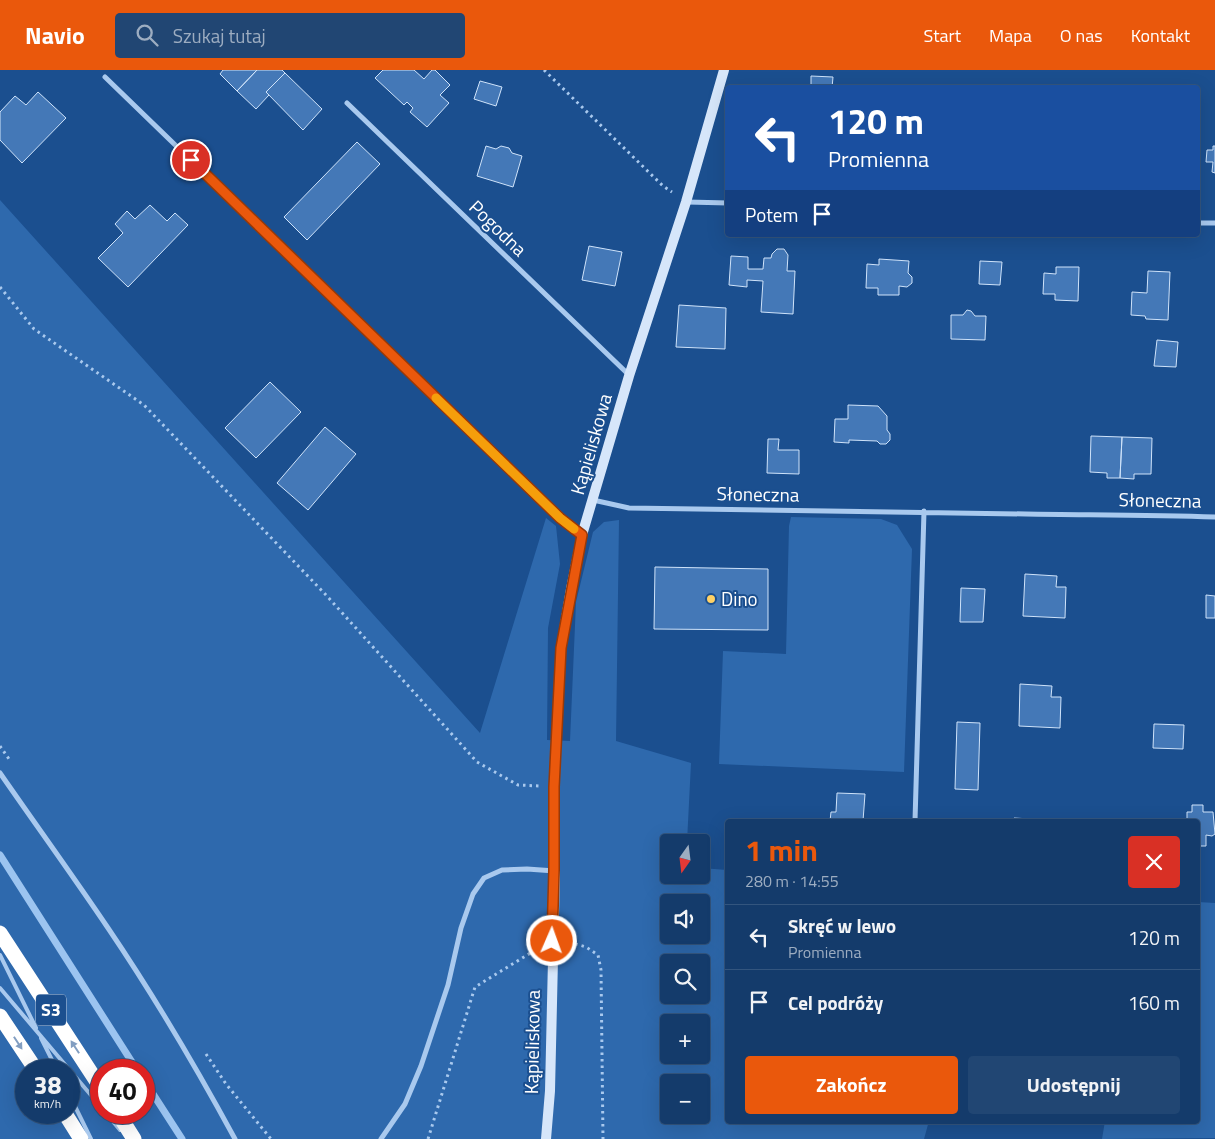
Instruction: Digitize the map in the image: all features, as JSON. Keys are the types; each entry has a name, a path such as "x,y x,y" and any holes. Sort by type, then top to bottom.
{"highway":[{"name":"S3","path":"0,933 90,1071"},
{"name":"S3","path":"0,1016 29,1059"},
{"path":"72,1124 81,1139"},
{"path":"122,1124 128,1136"}],"street":[{"name":"Kąpieliskowa","path":"546,1139 550,1091 554,787 561,648 582,535 629,376 686,202 724,70"},
{"path":"106,78 560,518 582,535"},
{"name":"Pogodna","path":"347,103 629,376"},
{"path":"686,202 725,203"},
{"path":"1200,223 1215,223"},
{"name":"Słoneczna","path":"593,500 629,508 924,511 1215,517"},
{"path":"915,819 924,511"},
{"path":"0,773 109,929 167,1021 235,1139"},
{"path":"380,1139 405,1104 421,1066 448,985 461,928 472,894 484,878 502,870 554,870"}],"lane":[{"path":"0,955 52,1059"},
{"path":"0,988 90,1095"},
{"path":"80,1116 91,1139"},
{"path":"117,1124 128,1136"}],"path":[{"path":"544,70 664,186 686,202"},
{"path":"0,287 34,329 144,405 326,595 477,762 518,785 554,787"}],"shaded area":[{"path":"0,200 480,733 546,518 556,526 560,564 548,628 547,740 570,741 576,602 593,532 604,522 619,520 616,741 691,763 687,834 660,834 660,884 710,884 710,869 725,870 725,1124 928,1124 924,1139 0,1139"},
{"path":"791,517 881,519 897,525 912,549 904,772 719,764 723,651 786,654 789,526"},
{"path":"1200,902 1215,903 1215,1138 1102,1139 1104,1124 1200,1124"}],"building":[{"path":"223,70 257,70 237,91 220,74"},
{"path":"257,70 282,70 285,73 266,92 269,95 256,109 237,91"},
{"path":"383,70 414,70 424,79 432,70 435,70 450,85 440,95 449,103 427,127 410,112 413,108 407,102 404,105 375,78"},
{"path":"285,73 322,109 303,130 266,92"},
{"path":"811,76 833,77 832,85 811,85"},
{"path":"480,81 502,87 496,106 474,99"},
{"path":"38,92 66,118 22,163 0,140 0,112 15,96 26,105"},
{"path":"357,142 380,164 307,240 284,217"},
{"path":"486,146 496,149 501,146 509,148 512,153 522,156 513,187 477,176"},
{"path":"1213,146 1215,146 1215,173 1212,172 1213,162 1206,162 1207,150 1213,150"},
{"path":"150,205 167,221 175,213 188,225 128,287 98,258 123,233 115,224 127,211 135,219"},
{"path":"589,246 622,252 615,286 582,280"},
{"path":"777,249 784,249 788,255 787,271 795,271 793,314 761,312 763,281 747,280 747,287 729,285 731,256 748,257 748,269 763,269 764,258 771,258"},
{"path":"879,259 909,261 908,273 912,277 912,283 907,287 899,286 899,295 878,295 878,288 866,288 867,264 879,265"},
{"path":"980,261 1002,262 1000,285 979,284"},
{"path":"1056,267 1079,267 1078,301 1055,300 1055,294 1043,294 1044,273 1056,274"},
{"path":"1148,271 1170,272 1168,320 1146,319 1145,316 1131,315 1132,292 1147,293"},
{"path":"679,305 726,308 725,349 676,347"},
{"path":"967,310 971,311 975,316 986,316 985,340 951,339 951,315 963,315"},
{"path":"1157,340 1178,342 1176,367 1154,366"},
{"path":"270,382 301,412 256,458 225,428"},
{"path":"848,405 878,406 887,416 887,430 890,434 890,440 886,444 880,444 877,441 849,440 849,443 834,442 835,419 848,419"},
{"path":"325,427 356,454 308,510 277,483"},
{"path":"1091,436 1122,437 1120,478 1107,478 1107,473 1090,472"},
{"path":"1122,437 1152,438 1151,474 1134,474 1134,479 1120,478"},
{"path":"768,439 779,439 778,450 799,450 799,474 767,473"},
{"name":"Dino","path":"655,567 768,569 768,630 654,629"},
{"path":"1025,574 1057,576 1056,587 1066,587 1065,618 1023,616"},
{"path":"961,588 985,589 983,622 960,622"},
{"path":"1206,595 1215,596 1215,618 1206,618"},
{"path":"1020,684 1052,686 1051,697 1061,697 1060,728 1019,726"},
{"path":"957,722 980,723 978,790 955,789"},
{"path":"1154,724 1184,725 1183,749 1153,748"},
{"path":"837,793 865,794 863,819 830,819 831,812 836,812"},
{"path":"1192,805 1203,805 1203,812 1213,812 1215,834 1212,836 1206,835 1206,846 1200,846 1200,819 1187,819 1187,812 1192,812"}],"waterway":[{"path":"0,855 130,1059"},
{"path":"155,1097 182,1139"}],"slow traffic":[{"path":"436,398 560,518 574,529"}],"place":[{"name":"Dino","path":"711,599"}],"route":[{"path":"191,160 560,518 582,535 561,648 554,787 552,941"}]}
